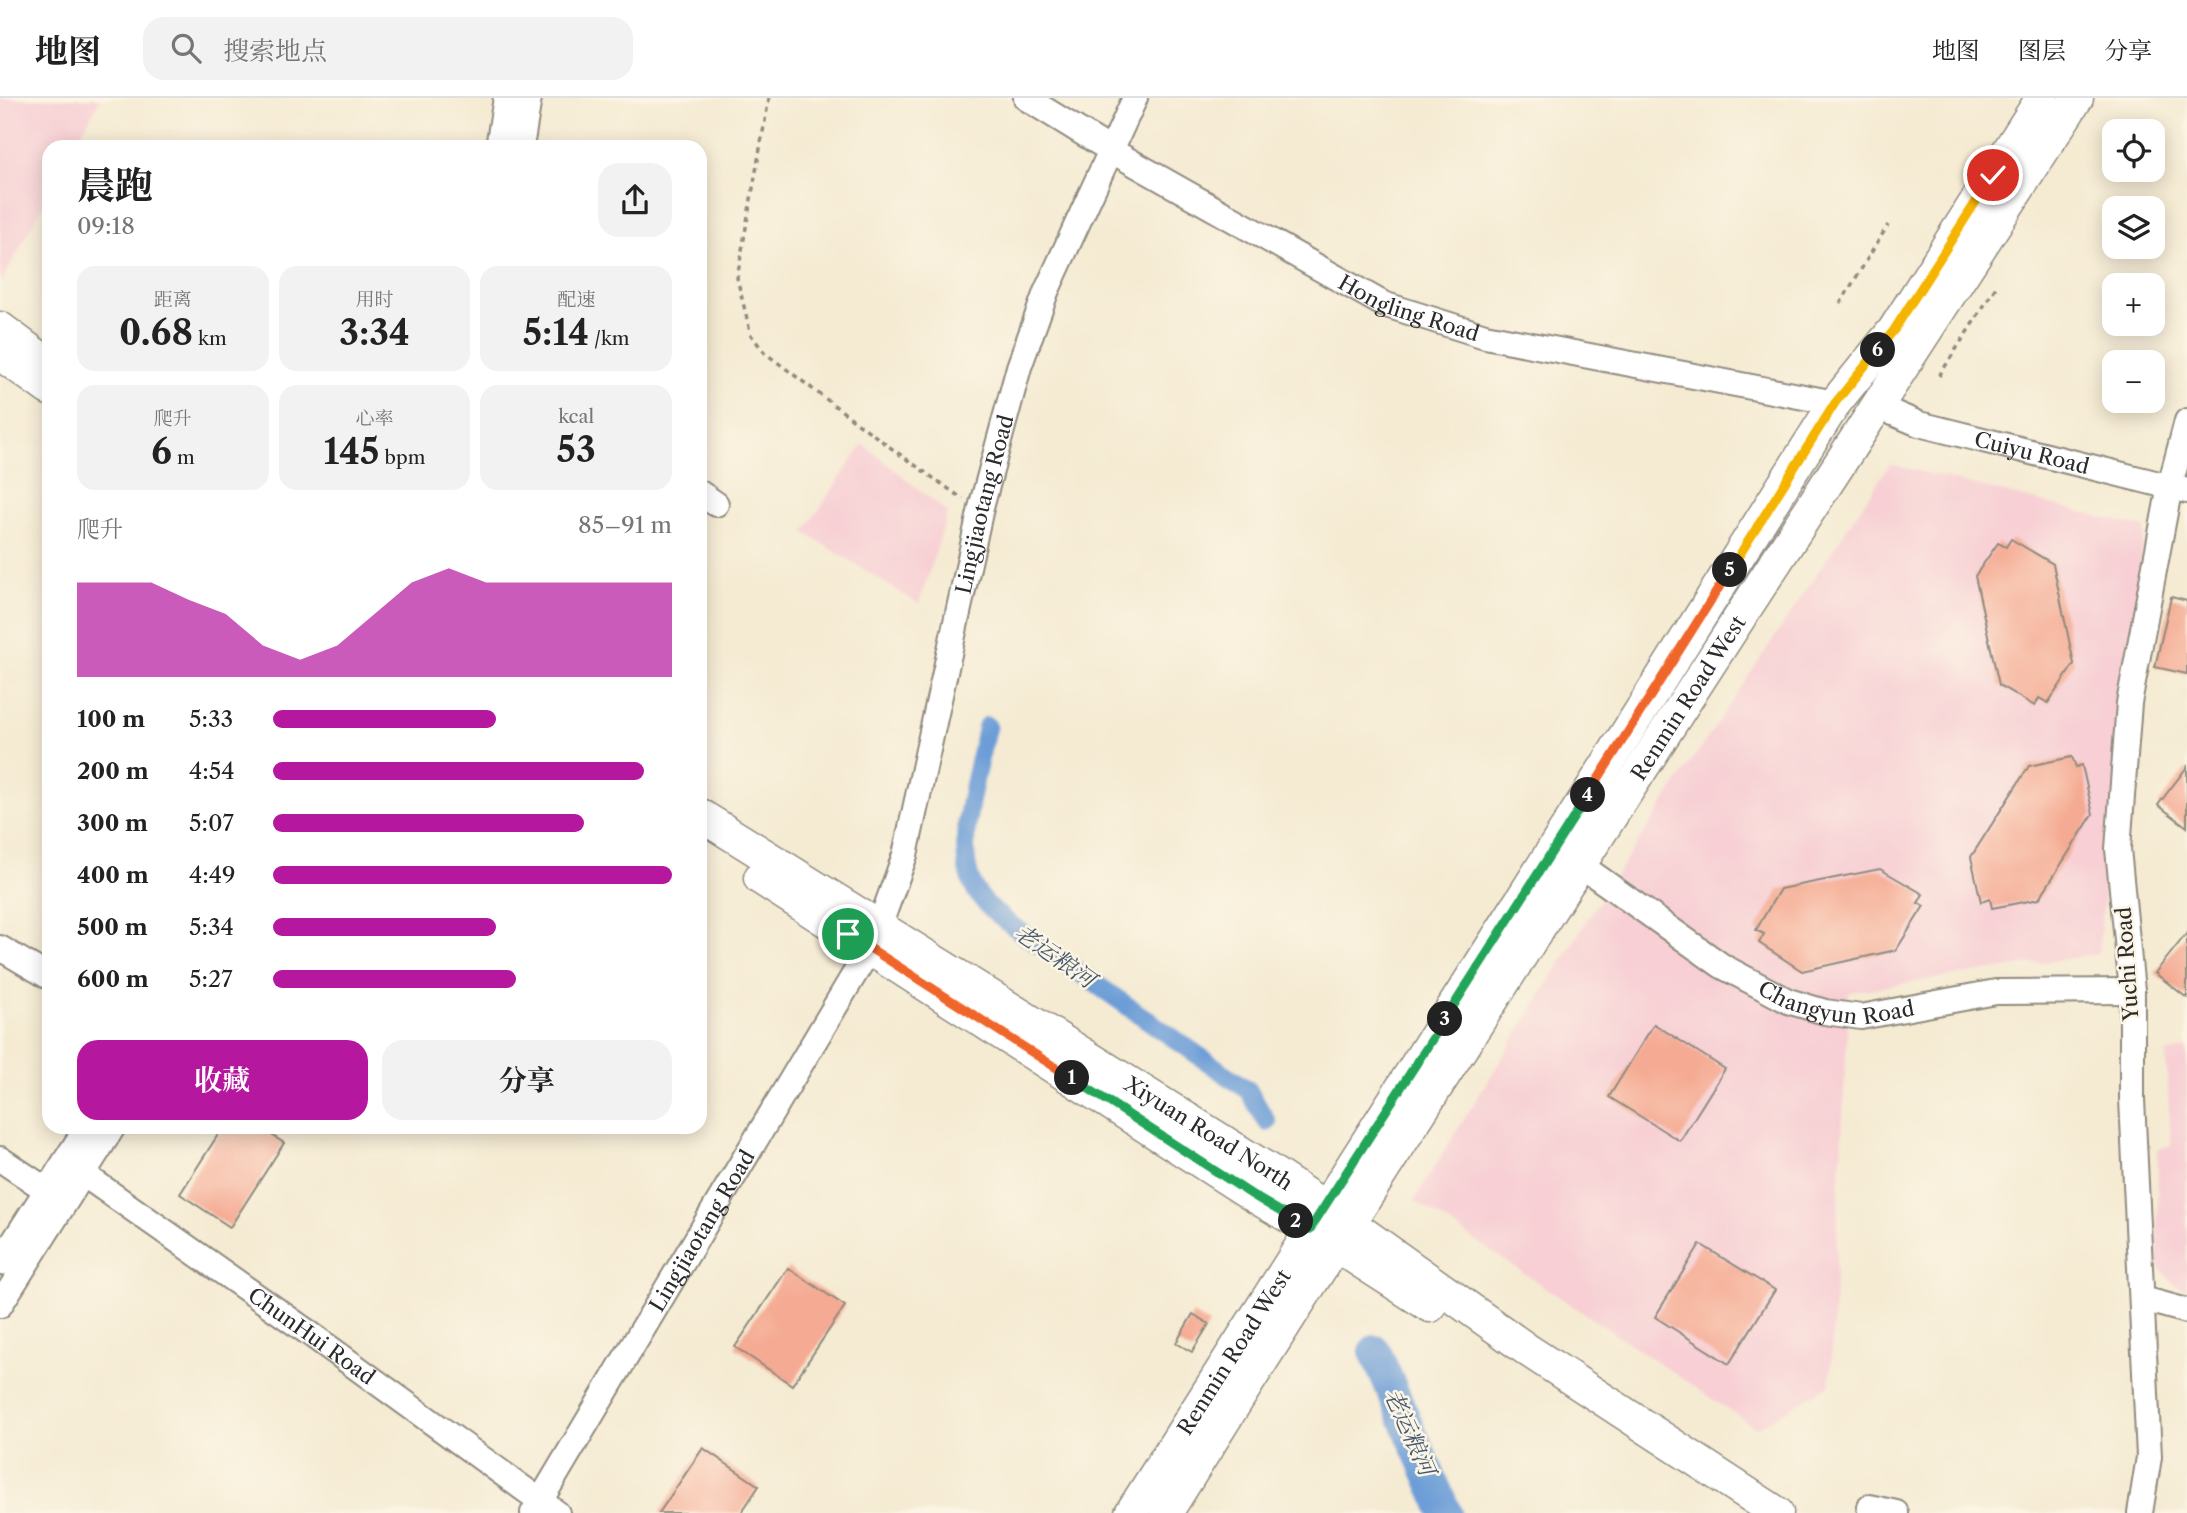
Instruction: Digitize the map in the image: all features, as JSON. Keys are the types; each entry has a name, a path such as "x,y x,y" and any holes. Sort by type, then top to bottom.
{"main road":[{"name":"Renmin Road West","path":"1166,1513 1329,1226 1520,902 1835,403 1894,330 2042,98"},
{"name":"Renmin Road West","path":"1131,1513 1579,864 2077,98"},
{"path":"0,328 42,359"},
{"path":"0,354 42,384"},
{"name":"Xiyuan Road North","path":"707,819 874,938 1243,1189 1329,1226 1529,1351 1777,1513"},
{"name":"Xiyuan Road North","path":"707,844 874,938"},
{"name":"Xiyuan Road North","path":"1329,1226 1746,1513"}],"street":[{"path":"499,140 506,98"},
{"path":"522,140 529,98"},
{"name":"Hongling Road","path":"1026,98 1383,304 1406,313 1485,336 1835,403"},
{"name":"Lingjiaotang Road","path":"543,1509 874,938 905,855 981,508 1019,367 1046,292 1135,98"},
{"name":"Cuiyu Road","path":"1880,403 1893,413 1919,424 2178,488"},
{"name":"Yuchi Road","path":"2140,1513 2149,1457 2132,1099 2132,991 2118,849 2129,703 2178,488 2187,421"},
{"name":"Changyun Road","path":"1579,864 1722,967 1788,1001 1825,1012 1861,1017 1996,992 2132,991"},
{"path":"0,948 42,973"},
{"path":"74,1169 85,1134"},
{"path":"0,1305 57,1196 74,1169 107,1134"},
{"path":"0,1159 57,1196"},
{"name":"ChunHui Road","path":"74,1169 309,1333 543,1509"},
{"path":"0,1263 57,1196"},
{"path":"2143,1299 2187,1311"},
{"path":"1870,1507 1896,1513"}],"path":[{"path":"769,98 737,278 751,335 765,353 895,452 953,493 981,508"},
{"path":"1840,304 1888,225"},
{"path":"1939,376 1996,287"}],"shaded area":[{"path":"0,98 101,98 78,140 42,140 42,207 2,281"},
{"path":"863,444 948,513 919,604 804,532"},
{"path":"1890,464 2145,528 2098,954 1849,992 1830,1385 1756,1428 1414,1200 1602,896"},
{"path":"2187,1048 2187,1290 2176,1286 2157,1265 2158,1149 2171,1145 2166,1053"}],"building":[{"path":"2011,539 2053,564 2074,664 2048,703 2039,698 2035,706 1999,685 1975,576 1998,543 2006,547"},
{"path":"2171,597 2187,601 2187,674 2155,667"},
{"path":"2072,757 2076,767 2082,765 2093,814 2039,899 1992,908 1990,899 1981,902 1971,857 2029,766"},
{"path":"2187,767 2187,827 2158,805"},
{"path":"1880,869 1923,894 1918,903 1924,906 1896,950 1802,971 1759,943 1764,934 1756,930 1780,889"},
{"path":"2187,933 2187,998 2155,973"},
{"path":"1654,1024 1725,1069 1680,1141 1609,1097"},
{"path":"219,1134 270,1134 284,1143 230,1227 180,1194"},
{"path":"1700,1244 1775,1290 1729,1364 1655,1317"},
{"path":"788,1268 845,1306 792,1385 735,1347"},
{"path":"1193,1314 1209,1324 1192,1352 1176,1343"},
{"path":"703,1448 759,1486 741,1513 659,1513"}],"waterway":[{"name":"老运粮河","path":"987,726 966,833 969,874 979,896 1007,922 1248,1090 1267,1122"},
{"name":"老运粮河","path":"1375,1351 1446,1513"}],"route":[{"path":"848,934 1254,1196 1310,1229 1835,403 1894,330 1993,175"}]}
